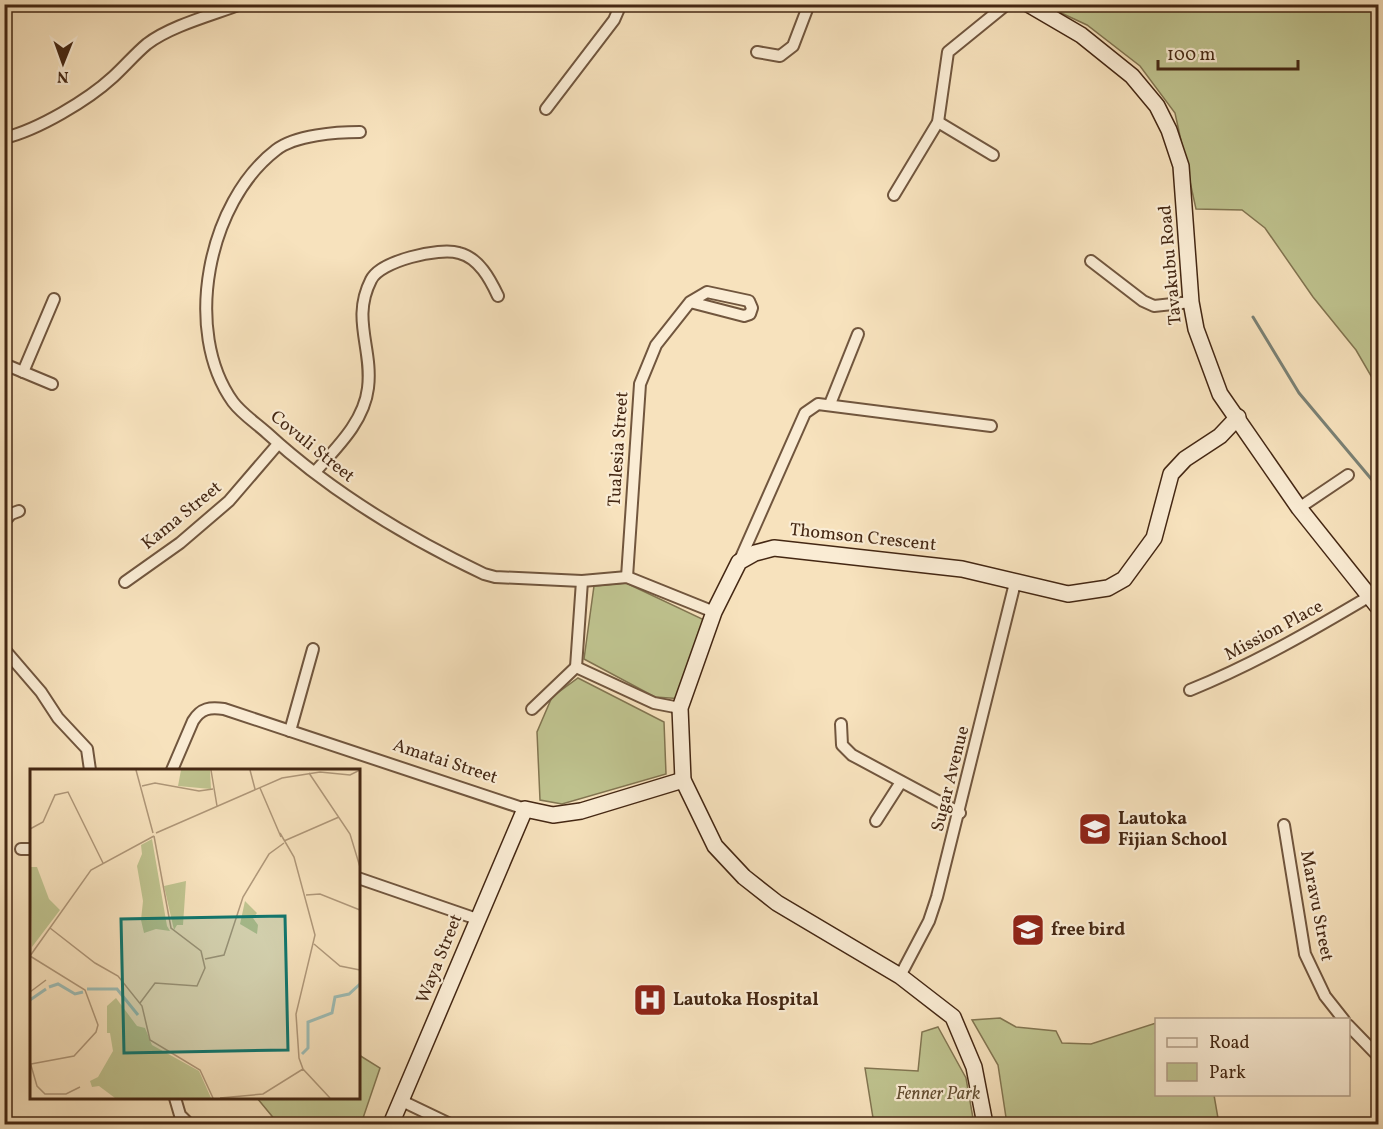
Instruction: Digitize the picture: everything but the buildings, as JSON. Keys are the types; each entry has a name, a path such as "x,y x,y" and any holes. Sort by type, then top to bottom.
{"main road":[{"name":"Tavakubu Road","path":"1028,4 1081,35 1132,76 1157,106 1169,130 1181,166 1191,302 1196,329 1220,394 1299,508 1374,601"},
{"name":"Thomson Crescent","path":"739,562 755,553 774,548 962,569 1068,594 1108,588 1124,579 1154,538 1171,474 1185,459 1220,436 1238,417"},
{"path":"739,562 714,612 680,708 683,780 715,846 744,877 777,903 900,976 952,1017 974,1067 985,1125"},
{"name":"Amatai Street","path":"525,809 553,815 581,811 683,780"},
{"name":"Waya Street","path":"391,1125 525,809"}],"street":[{"path":"4,138 29,129 80,100 111,78 148,43 194,21 241,4"},
{"path":"546,109 614,21 621,4"},
{"path":"757,52 780,56 793,46 809,4"},
{"path":"894,195 938,122 948,52 1007,4"},
{"path":"938,122 993,155"},
{"name":"Covuli Street","path":"360,132 338,132 278,148 259,166 239,191 215,239 209,276 209,332 220,379 234,404 278,444 388,522 484,574 495,577 582,581 627,577 714,612"},
{"path":"315,472 354,426 368,389 368,353 360,310 372,276 397,261 418,255 460,252 486,272 498,296"},
{"path":"1091,261 1143,301 1154,306 1191,302"},
{"path":"708,292 749,302 752,308 750,314 744,316 690,302 708,292"},
{"path":"23,372 54,298"},
{"name":"Tualesia Street","path":"627,577 640,384 656,345 690,302"},
{"path":"830,404 858,334"},
{"path":"4,364 52,384"},
{"path":"739,562 805,413 818,404 991,426"},
{"name":"Kama Street","path":"125,582 180,543 229,501 278,444"},
{"path":"1299,508 1348,475"},
{"path":"4,522 10,514 19,511"},
{"path":"532,709 576,666 582,581"},
{"name":"Sugar Avenue","path":"900,976 928,921 960,813 1016,583"},
{"name":"Mission Place","path":"1190,690 1235,672 1374,601"},
{"path":"4,649 41,692 58,718 87,749 90,769"},
{"path":"290,731 313,649"},
{"path":"576,666 654,703 680,708"},
{"name":"Amatai Street","path":"173,769 198,713 210,707 224,709 525,809"},
{"path":"841,724 840,738 845,750 960,813"},
{"path":"876,821 901,782"},
{"name":"Maravu Street","path":"1284,825 1305,954 1325,996 1342,1018"},
{"path":"360,879 477,919"},
{"path":"1350,1027 1378,1056"},
{"path":"175,1099 180,1115 189,1125"},
{"path":"402,1101 450,1125"}],"green space":[{"path":"1044,5 1378,5 1378,388 1356,350 1313,297 1265,228 1242,210 1196,209 1175,113 1140,66 1087,25"},
{"path":"626,583 717,626 684,699 655,697 584,659 594,586"},
{"path":"578,678 664,722 666,774 562,804 540,800 537,732 552,697"},
{"path":"1000,1018 1016,1027 1056,1031 1062,1043 1091,1044 1155,1023 1155,1096 1214,1096 1219,1124 1007,1124 998,1065 972,1020"},
{"name":"Fenner Park","path":"938,1027 966,1078 974,1124 874,1124 865,1068 918,1071 922,1032"},
{"path":"360,1056 380,1068 361,1124 273,1124 276,1121 258,1099 360,1099"}],"waterway":[{"path":"1253,317 1299,393 1378,487"}],"place":[{"name":"Lautoka Fijian School","path":"1095,829"},
{"name":"free bird","path":"1028,930"},
{"name":"Lautoka Hospital","path":"650,1000"}]}
